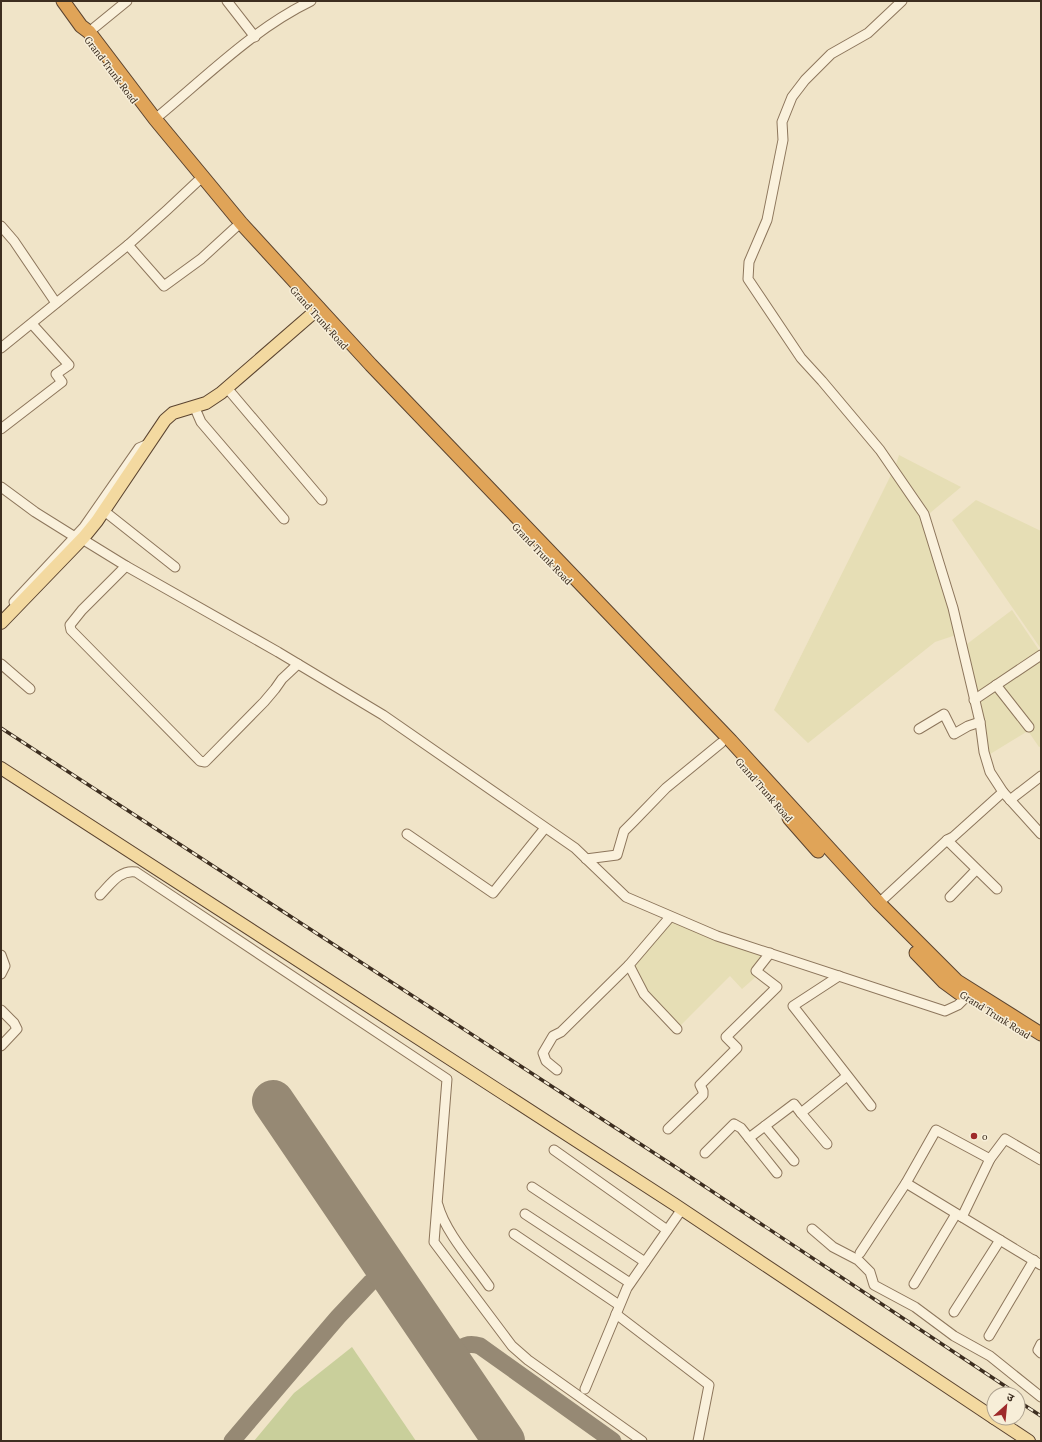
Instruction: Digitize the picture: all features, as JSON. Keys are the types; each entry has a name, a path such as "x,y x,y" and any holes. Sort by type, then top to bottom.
{"highway":[{"name":"Grand Trunk Road","path":"63,1 156,119 241,223 377,382 721,742 803,835 936,974 966,997 1041,1043"},
{"name":"Grand Trunk Road","path":"85,29 84,36 237,226 731,741 879,903 957,981 1041,1034"}],"main road":[{"path":"1,623 68,554 97,521 146,445 165,420 173,413 206,403 226,388 316,310"},
{"path":"1,768 682,1209 986,1413"},
{"path":"1006,1426 1029,1441"}],"street":[{"path":"85,29 127,1"},
{"path":"227,1 255,37"},
{"path":"156,119 255,37 297,8 311,1"},
{"path":"902,1 868,33 831,54 805,80 792,97 782,122 783,140 767,220 749,262 748,279 801,358 880,450 924,514 954,608 980,722 984,752 988,765 1003,792 1041,834"},
{"path":"1,348 128,244 168,210 199,180"},
{"path":"1,226 14,241 56,303"},
{"path":"128,244 164,286 201,259 237,226"},
{"path":"1,429 62,382 56,374 69,365 32,324"},
{"path":"226,388 322,500"},
{"path":"194,406 201,422 284,520"},
{"path":"1,615 75,537 101,505 134,454 139,448 146,445 145,458 108,514 86,542 1,630"},
{"path":"1,487 35,512 75,537"},
{"path":"108,514 175,567"},
{"path":"86,542 384,715 575,848 626,897 717,936 945,1011 958,1005 966,997"},
{"path":"126,566 82,610 70,625 71,630 200,761 205,762 264,702 282,679 298,664"},
{"path":"974,700 1041,654"},
{"path":"1,664 30,689"},
{"path":"996,685 1029,727"},
{"path":"919,729 944,714 954,734 968,726 980,722"},
{"path":"586,859 617,855 624,831 666,788 721,742"},
{"path":"1010,800 1041,776"},
{"path":"879,903 947,840 953,837 1003,792"},
{"path":"407,834 494,893 545,828"},
{"path":"947,840 997,889"},
{"path":"950,897 976,870"},
{"path":"100,895 120,875 128,871 136,872 447,1079 434,1242 512,1346 528,1360 642,1441"},
{"path":"557,1070 546,1061 543,1053 553,1036 561,1032 629,965 670,917"},
{"path":"668,1129 703,1095 704,1091 700,1085 738,1048 726,1037 777,987 756,971 770,953"},
{"path":"1,955 5,966 1,974"},
{"path":"629,965 644,994 677,1029"},
{"path":"840,976 793,1006 871,1106"},
{"path":"1,1010 14,1023 16,1028 1,1046"},
{"path":"801,1114 847,1076"},
{"path":"749,1138 794,1104 826,1144"},
{"path":"704,1153 734,1124 741,1128 777,1173"},
{"path":"765,1126 794,1161"},
{"path":"860,1253 906,1183 936,1130 990,1159"},
{"path":"914,1284 959,1216 990,1159 1005,1139 1041,1160"},
{"path":"554,1150 667,1230"},
{"path":"906,1183 1037,1263 989,1336"},
{"path":"532,1187 645,1262"},
{"path":"437,1198 440,1213 454,1237 489,1286"},
{"path":"585,1389 619,1305 630,1284 682,1209"},
{"path":"525,1214 630,1284"},
{"path":"812,1229 821,1239 858,1260 870,1272 874,1285 915,1307 954,1336 990,1356 1020,1382 1041,1397"},
{"path":"514,1234 619,1305"},
{"path":"954,1312 1000,1240"},
{"path":"616,1314 709,1385 698,1441"},
{"path":"1041,1344 1038,1350 1041,1353"}],"shaded area":[{"path":"899,455 961,487 930,513 896,464"},
{"path":"891,475 924,514 959,634 935,642 808,743 774,710"},
{"path":"976,500 1041,531 1041,649 952,520"},
{"path":"1012,610 1041,653 1041,746 1039,747 1028,731 987,756 967,644"},
{"path":"674,919 766,952 759,974 742,989 730,976 677,1029 631,967"}],"green space":[{"path":"352,1347 416,1441 254,1441 294,1393"}],"taxiway":[{"path":"232,1441 338,1317 370,1283 387,1271"},
{"path":"460,1377 455,1364 457,1352 466,1346 480,1346 613,1441"}],"runway":[{"path":"273,1101 504,1441"}],"railway":[{"path":"1,728 671,1164 1005,1386"},
{"path":"1026,1406 1041,1416"}],"place":[{"name":"o","path":"974,1136"}]}
